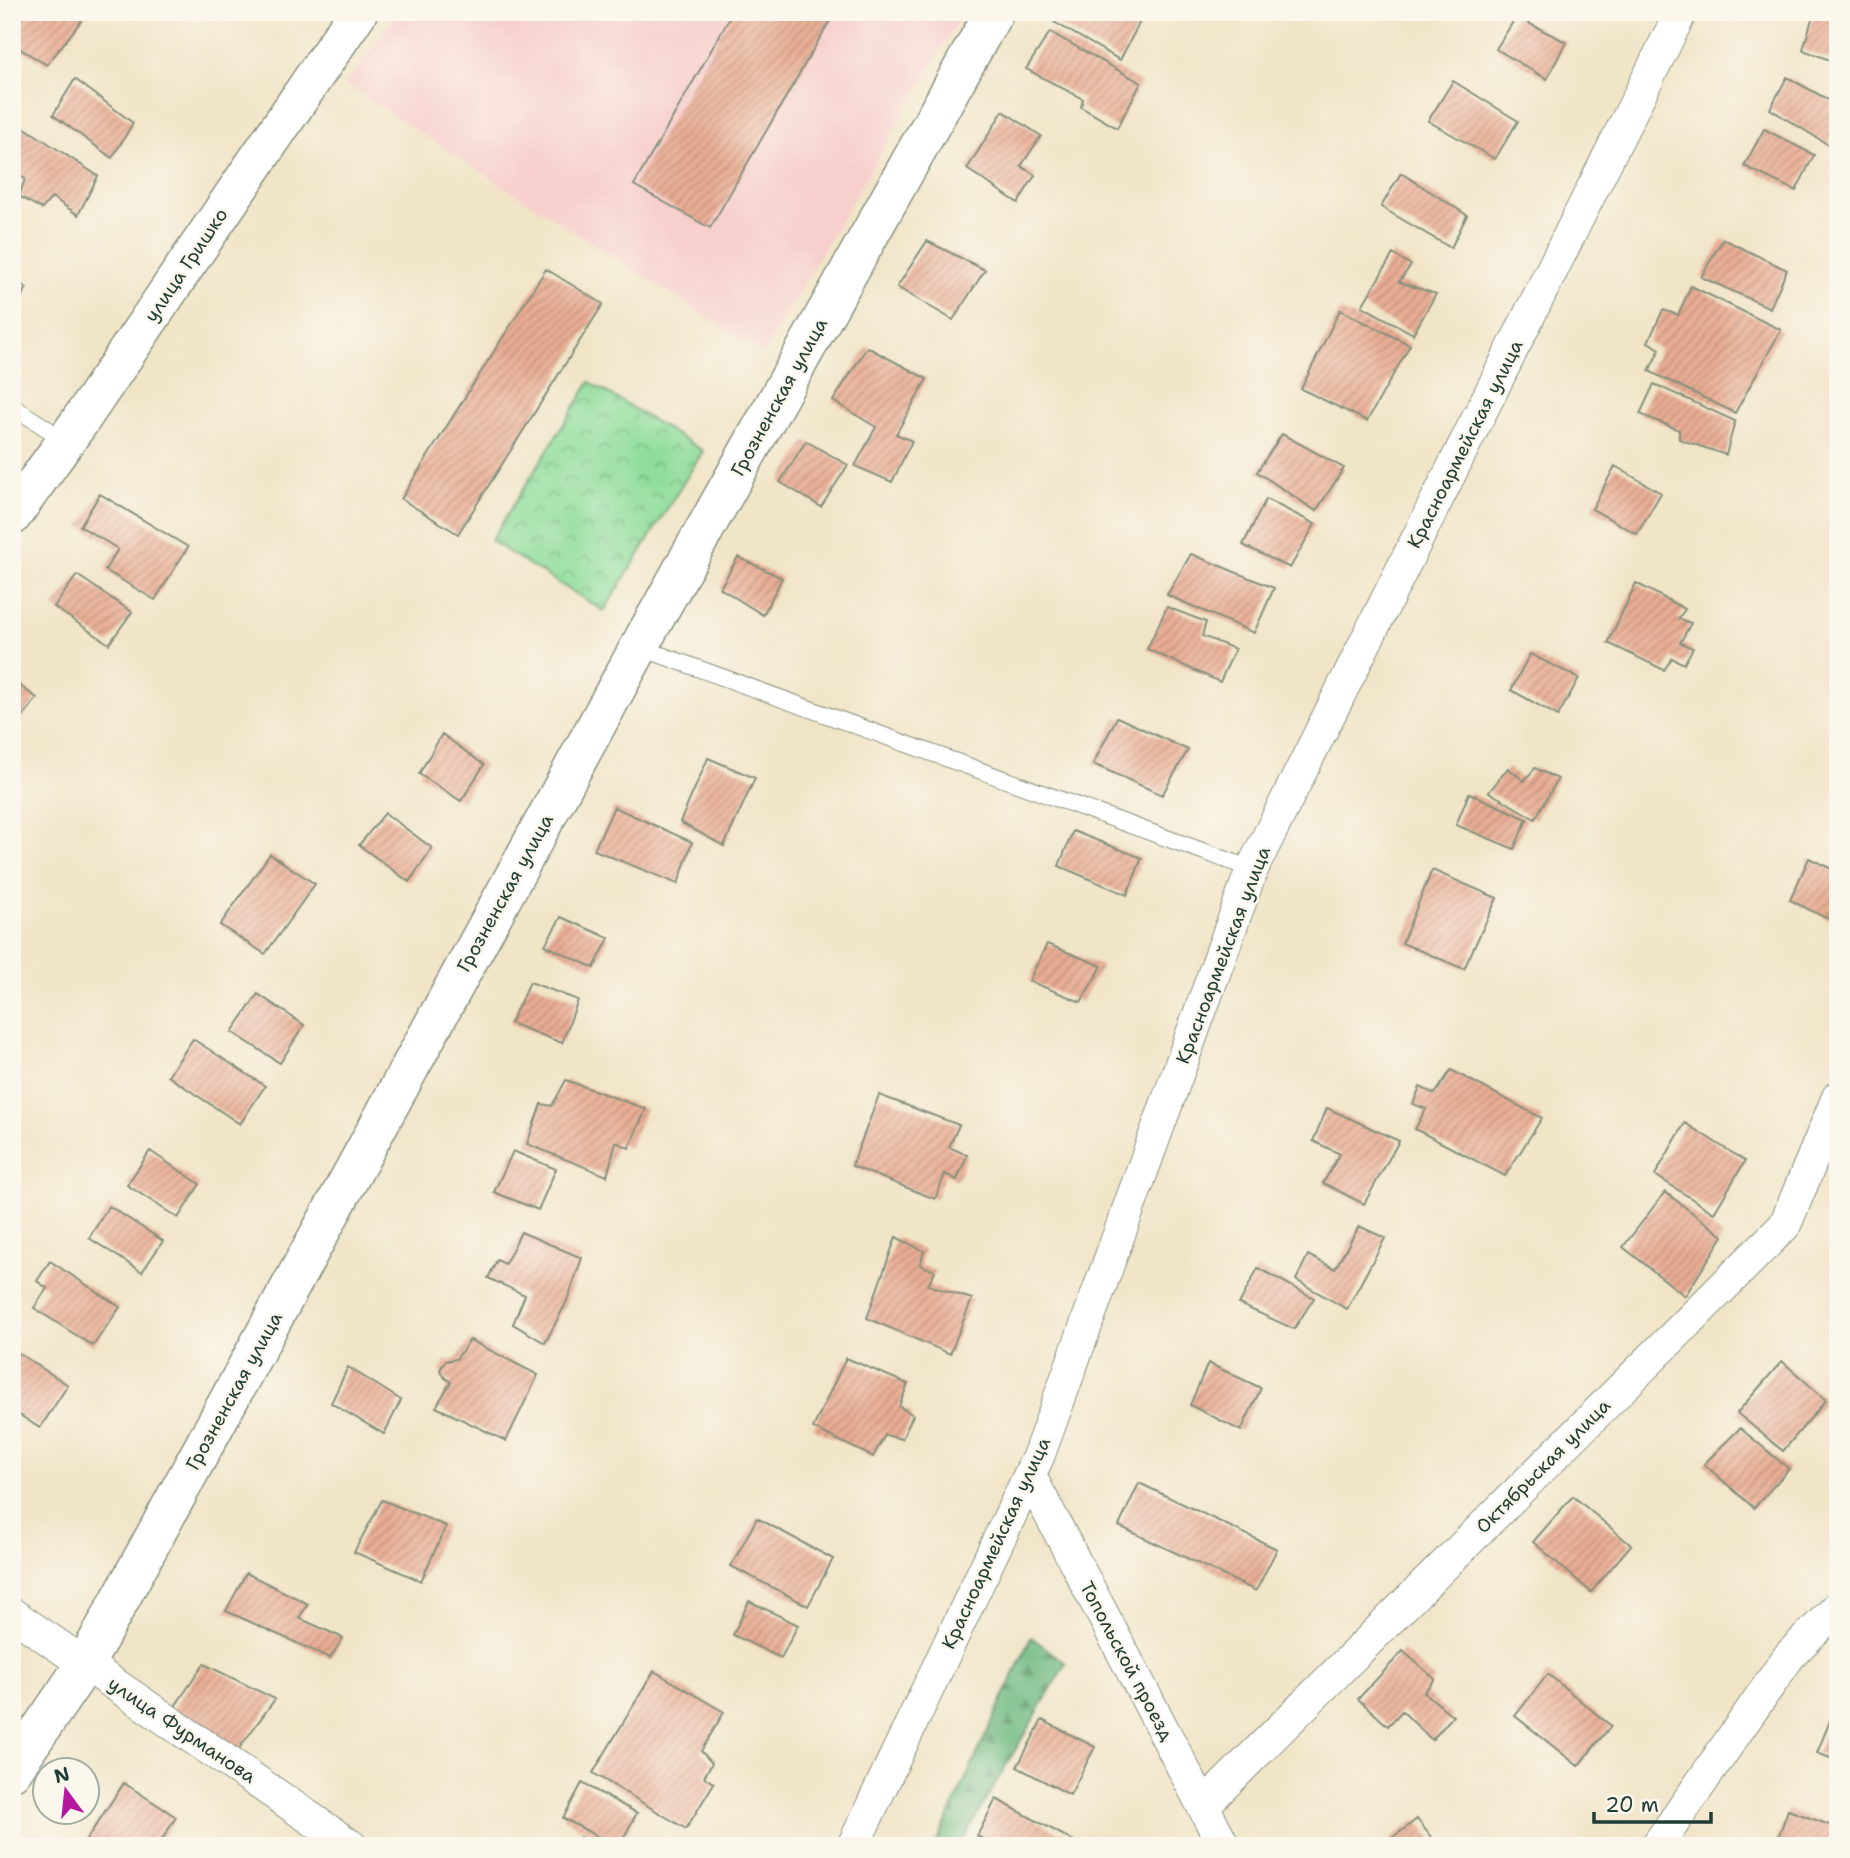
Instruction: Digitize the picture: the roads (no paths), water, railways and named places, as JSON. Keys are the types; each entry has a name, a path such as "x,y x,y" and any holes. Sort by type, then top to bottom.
{"main road":[{"name":"улица Гришко","path":"12,516 358,12"},
{"name":"Грозненская улица","path":"12,1771 85,1664 639,647 994,12"}],"street":[{"name":"Красноармейская улица","path":"852,1846 1030,1476 1252,869 1681,12"},
{"name":"Октябрьская улица","path":"1203,1806 1785,1224 1838,1097"},
{"name":"Топольской проезд","path":"1030,1476 1224,1846"},
{"path":"1657,1846 1790,1655 1838,1608"},
{"name":"улица Фурманова","path":"12,1614 351,1846"}],"lane":[{"path":"12,406 66,441"},
{"path":"639,647 1252,869"}]}
